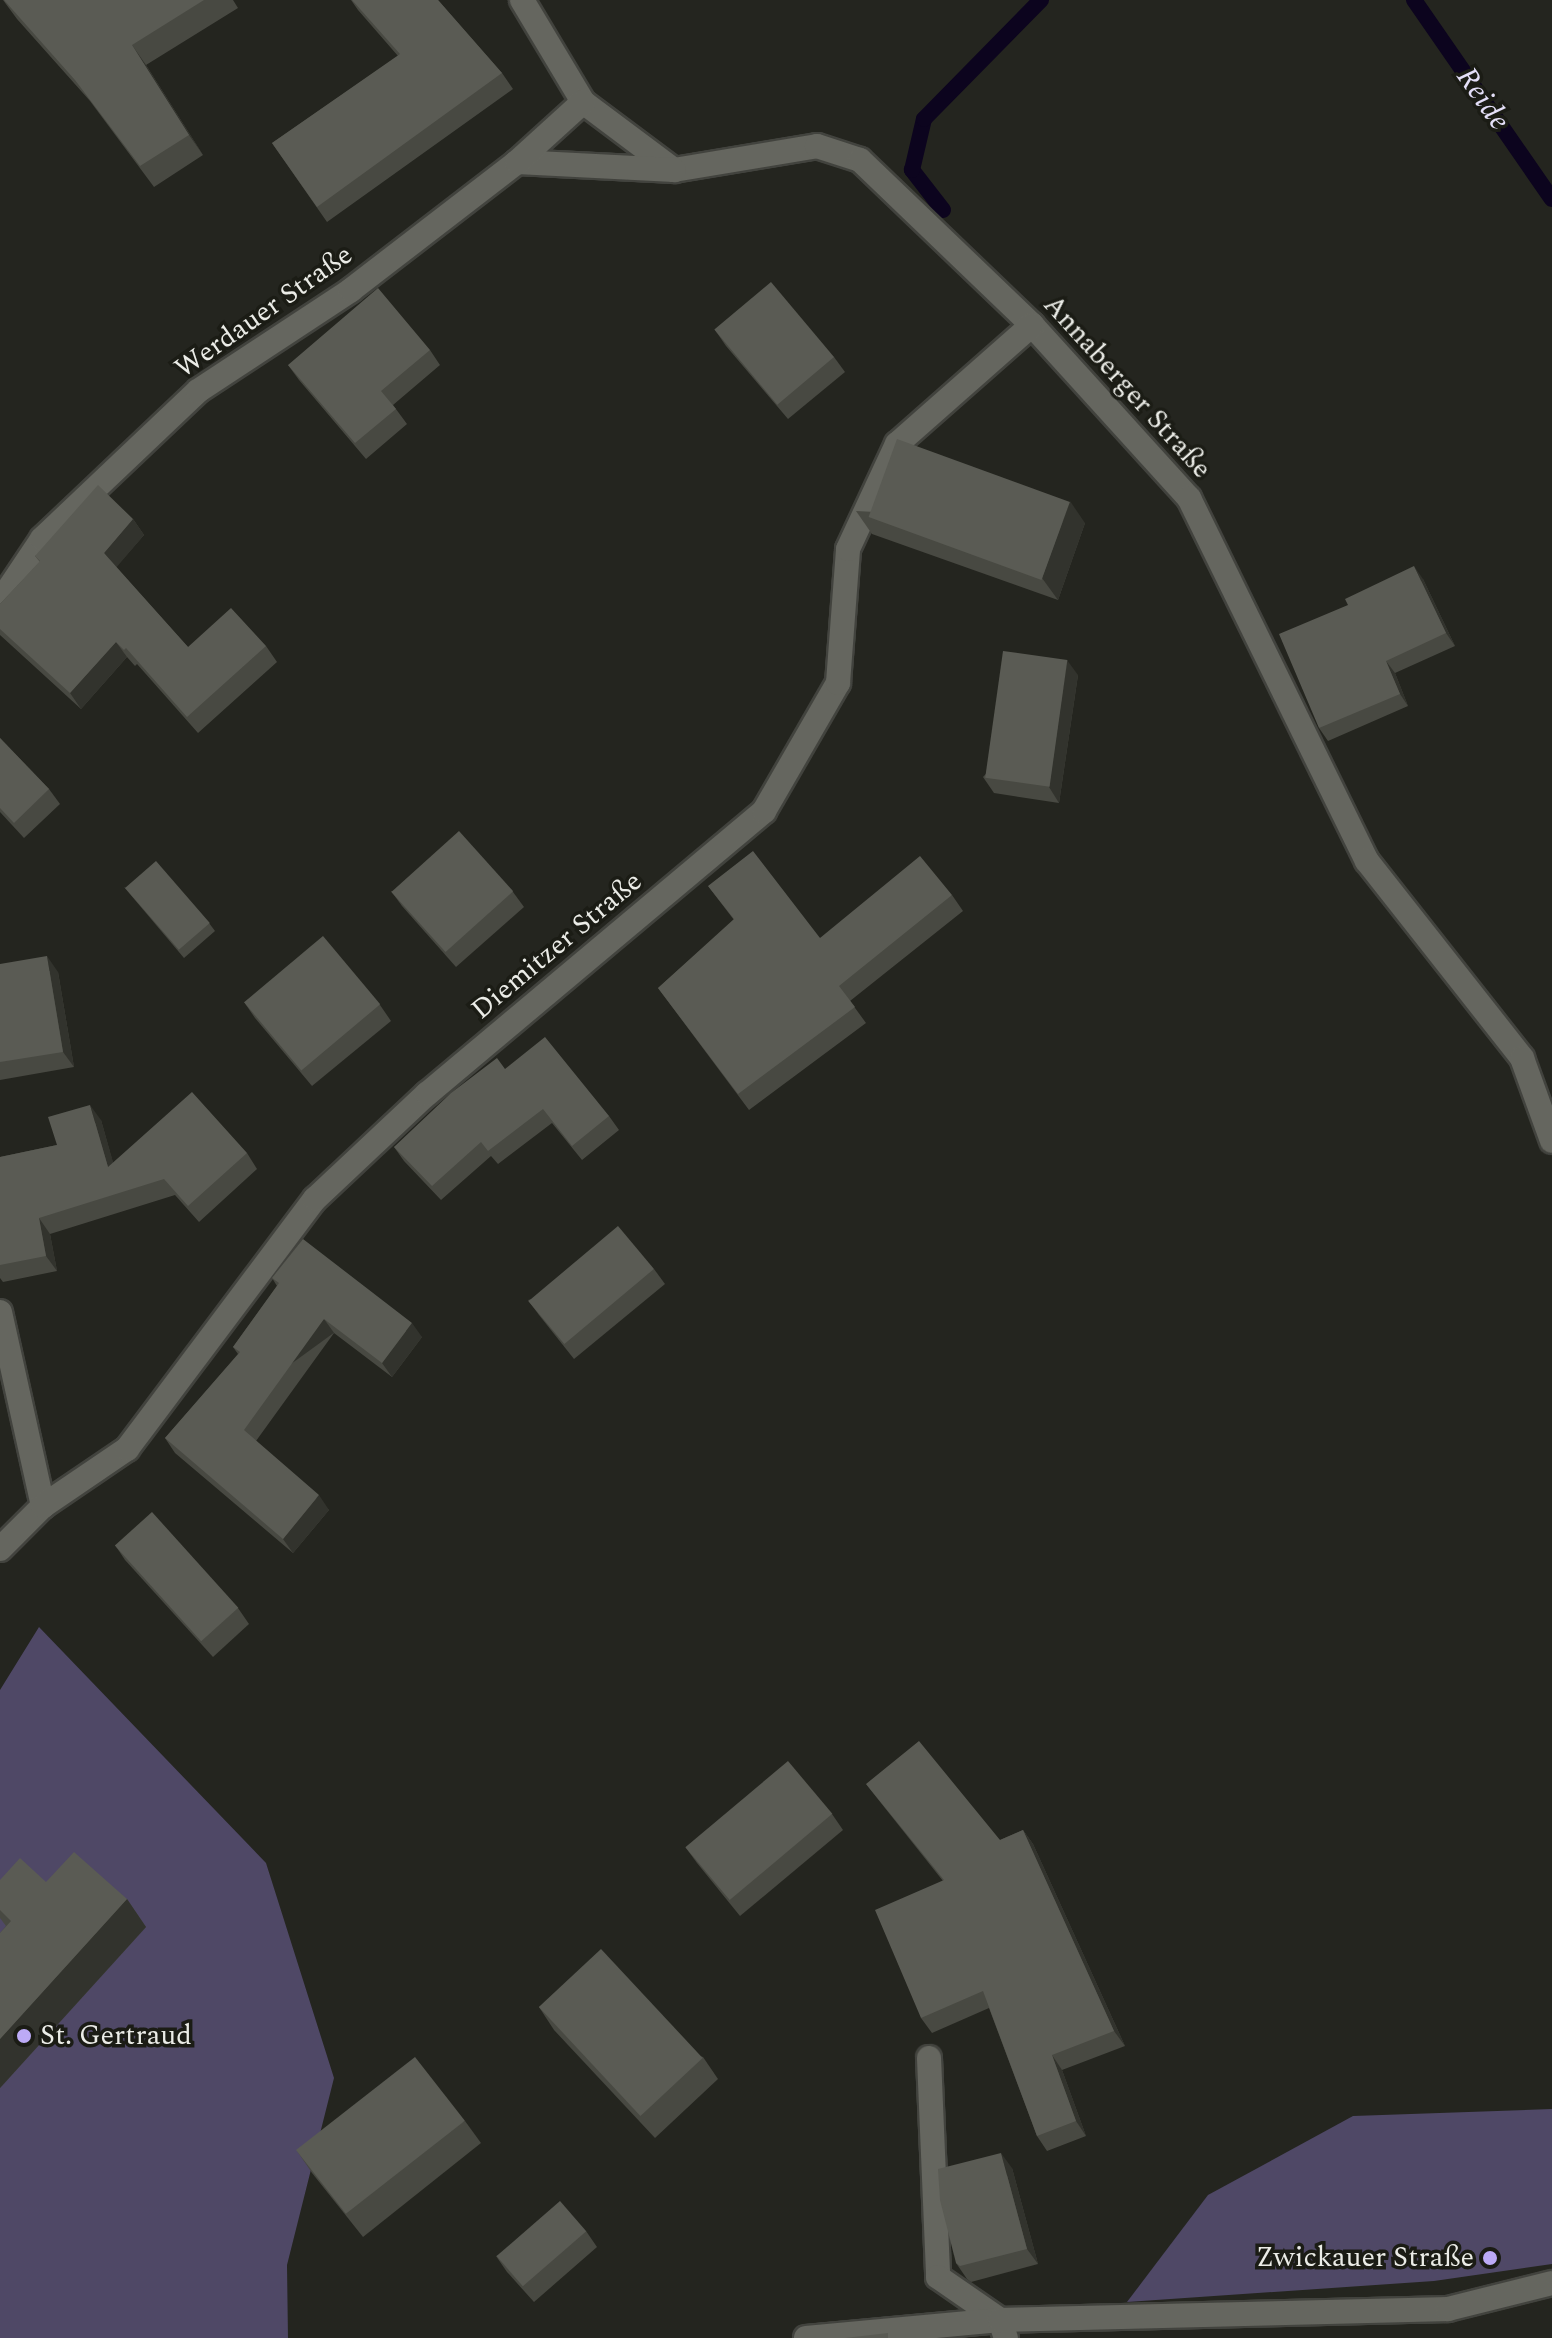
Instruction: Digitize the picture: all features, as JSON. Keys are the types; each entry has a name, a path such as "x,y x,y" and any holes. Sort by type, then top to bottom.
{"street":[{"path":"522,0 583,102 674,170"},
{"name":"Werdauer Straße","path":"0,602 42,539 198,391 351,290 517,162 583,102"},
{"name":"Annaberger Straße","path":"674,170 817,146 860,160 1032,325 1189,498 1367,861 1522,1058 1552,1141"},
{"path":"517,162 674,170"},
{"name":"Diemitzer Straße","path":"0,1549 43,1506 127,1449 315,1199 427,1094 764,811 838,683 848,549 897,444 1032,325"},
{"path":"0,1312 43,1506"},
{"path":"929,2058 938,2277 1003,2329"},
{"path":"806,2338 1448,2309 1552,2283"}],"shaded area":[{"path":"39,1627 266,1863 334,2078 287,2265 288,2338 0,2338 0,1690"},
{"path":"1552,2109 1552,2264 1434,2281 1127,2302 1208,2195 1353,2116"}],"building":[{"path":"4,0 204,0 132,45 189,135 140,166 75,80"},
{"path":"352,0 438,0 502,73 317,207 272,143 400,54"},
{"path":"771,282 834,357 777,405 714,330"},
{"path":"378,288 430,350 381,391 396,409 355,443 288,365"},
{"path":"897,439 1070,502 1042,580 869,517"},
{"path":"98,485 133,519 104,553 188,647 231,608 266,646 187,717 126,648 124,650 116,642 70,693 0,629 0,604 40,561 35,556"},
{"path":"1414,566 1446,633 1386,661 1400,694 1319,728 1279,634 1348,605 1345,599"},
{"path":"1003,651 1067,660 1050,787 985,778"},
{"path":"0,738 49,789 14,823 0,808"},
{"path":"459,831 513,891 446,952 391,892"},
{"path":"753,851 820,938 920,856 952,895 839,986 855,1007 738,1094 658,988 734,919 708,886"},
{"path":"156,861 210,923 179,950 125,888"},
{"path":"323,936 380,1004 301,1070 244,1002"},
{"path":"47,956 63,1052 0,1062 0,964"},
{"path":"545,1037 609,1116 572,1146 543,1109 488,1151 481,1142 432,1186 394,1147 451,1093 497,1058 505,1069"},
{"path":"192,1092 247,1153 188,1206 164,1179 39,1218 46,1256 0,1265 0,1157 57,1145 48,1117 90,1105 108,1167"},
{"path":"618,1226 654,1269 564,1344 528,1301"},
{"path":"303,1239 412,1323 382,1363 324,1319 244,1430 319,1495 283,1539 165,1438 240,1352 233,1347 279,1283 272,1278"},
{"path":"152,1512 238,1608 201,1641 115,1545"},
{"path":"919,1741 1000,1840 1023,1830 1114,2031 1052,2055 1076,2121 1037,2136 983,1991 921,2018 875,1910 944,1880 866,1784"},
{"path":"788,1761 832,1814 730,1900 685,1847"},
{"path":"74,1852 127,1899 0,2039 0,1933 11,1921 0,1910 0,1880 20,1858 46,1882"},
{"path":"601,1949 703,2058 640,2116 539,2007"},
{"path":"415,2057 465,2121 346,2214 296,2150"},
{"path":"1001,2153 1027,2249 960,2266 956,2263 940,2200 938,2169"},
{"path":"560,2201 586,2231 523,2286 497,2256"},
{"path":"888,2333 888,2338 845,2338"}],"waterway":[{"path":"943,210 912,170 924,119 1041,0"},
{"name":"Reide","path":"1414,0 1552,199"}],"place":[{"name":"St. Gertraud","path":"24,2036"},
{"name":"Zwickauer Straße","path":"1490,2258"}]}
